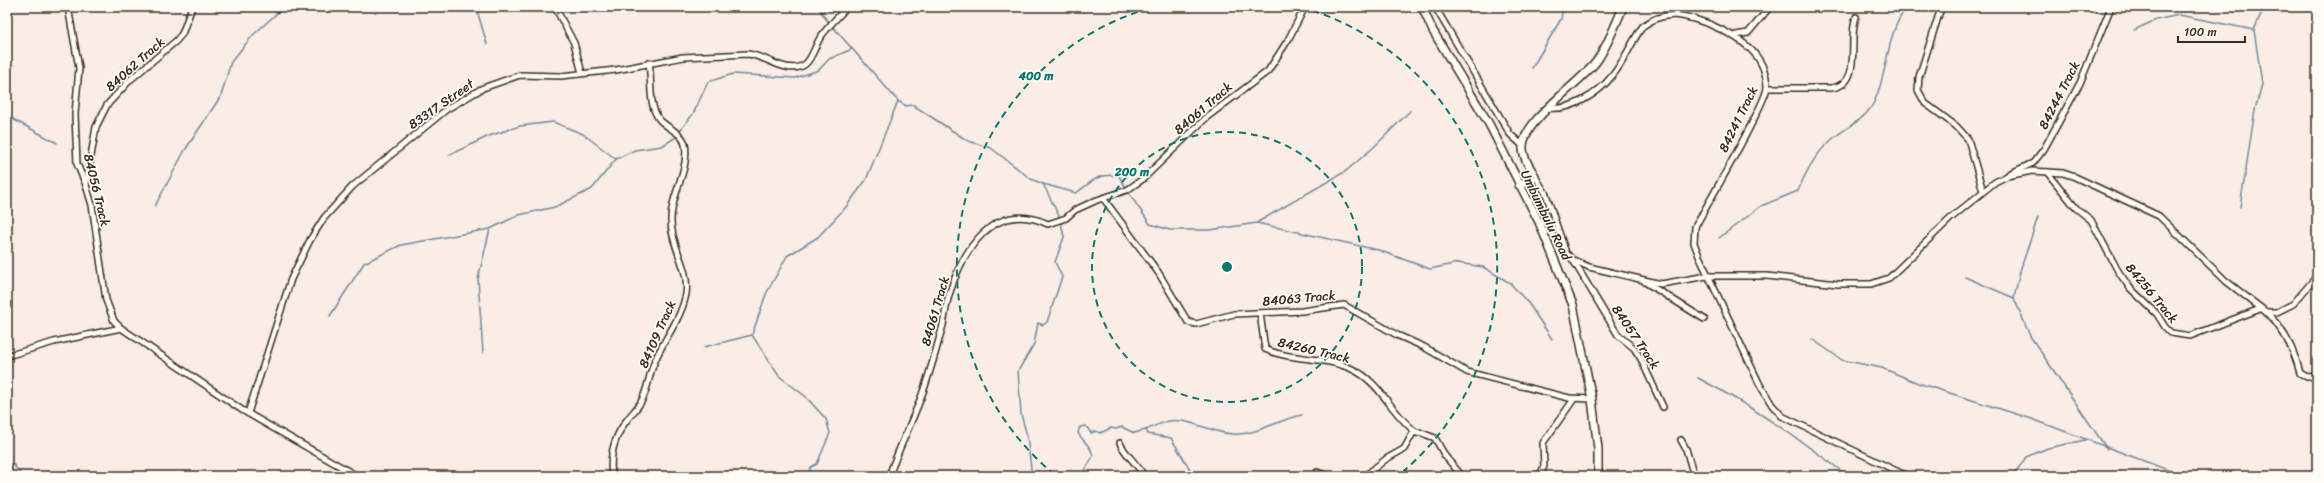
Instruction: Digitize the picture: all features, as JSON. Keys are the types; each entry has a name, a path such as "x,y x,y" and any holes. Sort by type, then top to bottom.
{"main road":[{"name":"Umbumbulu Road","path":"1422,7 1433,31 1489,124 1547,238 1573,305 1592,399 1598,449 1598,476"},
{"path":"1519,185 1535,176 1524,156 1522,146 1526,134 1548,108 1596,62 1611,37 1623,7"}],"street":[{"name":"84056 Track","path":"68,7 79,68 75,153 79,172 86,185 94,216 106,300 114,320 121,328"},
{"name":"84062 Track","path":"86,185 96,127 103,111 130,80 176,41 182,34 192,7"},
{"path":"555,7 574,43 582,73"},
{"name":"83317 Street","path":"248,413 291,279 310,240 337,202 420,129 468,95 520,75 582,73 630,69 650,63 683,57 748,54 757,55 788,67 794,67 809,62 820,38 847,7"},
{"name":"84061 Track","path":"889,476 927,382 953,283 964,259 987,228 1003,220 1016,216 1028,217 1048,224 1103,198 1127,190 1143,178 1213,112 1268,71 1288,40 1304,7"},
{"path":"1435,7 1510,134 1522,146"},
{"path":"1733,35 1748,33 1770,7"},
{"name":"84244 Track","path":"1573,260 1589,267 1661,284 1707,276 1767,276 1838,284 1871,284 1889,278 1952,218 1984,191 1995,182 2033,162 2044,149 2080,83 2111,7"},
{"path":"1941,8 1919,77 1918,90 1925,103 1956,126 1968,139 1984,191"},
{"name":"84241 Track","path":"1548,108 1556,109 1578,102 1596,92 1612,76 1643,26 1668,14 1679,15 1697,20 1733,35 1743,41 1755,53 1764,69 1767,88 1757,111 1695,227 1693,234 1694,243 1707,276 1772,405 1782,416 1906,476"},
{"path":"1767,88 1840,88 1846,84 1850,74 1852,25 1856,17"},
{"name":"84109 Track","path":"612,476 610,453 626,420 641,402 653,364 679,315 686,293 684,273 677,254 671,219 672,208 684,163 685,144 678,135 657,115 651,94 650,63"},
{"path":"2007,176 2032,171 2075,177 2159,216 2226,281 2260,309 2266,312 2281,328 2294,350 2300,373 2307,377 2317,376"},
{"name":"84256 Track","path":"2047,172 2076,208 2091,220 2099,232 2118,271 2130,288 2157,314 2171,333 2190,336 2260,309"},
{"name":"84057 Track","path":"1535,176 1546,194 1566,253 1573,260 1618,335 1634,348 1641,359 1663,407"},
{"name":"84063 Track","path":"1103,198 1158,272 1188,322 1196,324 1234,314 1344,305 1397,335 1424,347 1467,372 1574,399 1592,399"},
{"path":"2266,312 2276,312 2293,304 2317,276"},
{"path":"1641,279 1704,319"},
{"name":"84260 Track","path":"1260,313 1264,349 1352,369 1380,390 1398,418 1417,433"},
{"path":"7,356 54,342 121,328 248,413 357,476"},
{"path":"1540,476 1544,466 1543,443 1574,399"},
{"path":"1365,476 1386,459 1404,449 1413,434 1417,433 1428,434 1435,438 1445,456 1462,476"},
{"path":"1681,440 1686,449 1694,476"},
{"path":"1120,443 1124,453 1139,467 1144,476"},
{"path":"1317,472 1328,476"}],"waterway":[{"path":"155,206 185,150 221,96 231,62 253,35 284,7"},
{"path":"476,7 487,44"},
{"path":"818,7 826,19 898,101 906,106 913,105 968,141 991,148 1031,179 1043,184 1060,218"},
{"path":"821,12 831,7"},
{"path":"1532,68 1561,19 1563,7"},
{"path":"1719,238 1761,206 1798,191 1809,168 1823,148 1836,136 1867,113 1871,108 1879,90 1895,29 1907,7"},
{"path":"2240,207 2255,110 2262,84 2254,30 2264,7"},
{"path":"2134,30 2156,20 2179,15 2254,30"},
{"path":"679,132 693,114 708,82 733,74 795,78 819,70 829,59 852,49"},
{"path":"807,476 811,467 817,464 830,433 826,419 805,396 779,376 752,335 766,294 787,256 818,237 846,207 866,180 898,101"},
{"path":"1258,222 1346,171 1374,147 1410,111"},
{"path":"7,116 57,143"},
{"path":"449,155 489,136 520,126 553,122 583,134 616,159"},
{"path":"330,316 364,263 401,245 490,229 519,215 555,207 592,189 616,159 635,150 662,146 676,137"},
{"path":"1043,184 1076,193 1096,179 1106,175 1112,175 1119,176 1127,189"},
{"path":"1128,192 1150,224 1170,230 1210,230 1257,223 1378,250 1430,269 1458,263 1483,267 1510,283 1529,304 1552,339"},
{"path":"2038,217 2020,271 2014,298 2030,336 2107,449"},
{"path":"1032,476 1027,436 1021,414 1018,371 1034,344 1038,323 1043,325 1047,322 1062,277 1055,262 1064,237 1061,222"},
{"path":"483,353 478,279 490,229"},
{"path":"1965,277 2014,298"},
{"path":"704,347 752,335"},
{"path":"1812,339 1842,360 1882,368 1918,383 2032,419 2184,476"},
{"path":"1698,378 1775,424 1848,476"},
{"path":"1146,430 1163,422 1177,421 1224,433 1241,434 1259,430 1302,415"},
{"path":"1082,476 1093,456 1091,449 1078,433 1080,427 1086,426 1091,433 1096,431 1100,433 1111,428 1116,429 1122,427 1134,433 1146,430 1148,434 1171,438 1194,476"},
{"path":"2013,476 2026,457 2048,448 2085,440"},
{"path":"7,464 13,464 22,476"}]}
